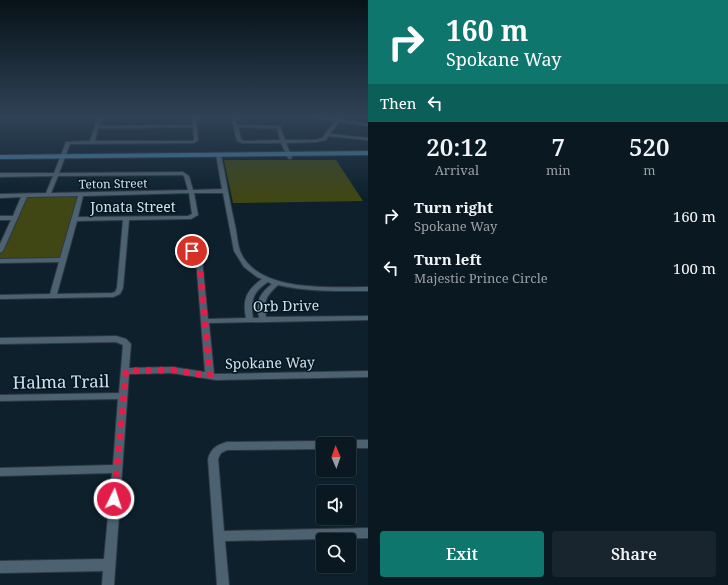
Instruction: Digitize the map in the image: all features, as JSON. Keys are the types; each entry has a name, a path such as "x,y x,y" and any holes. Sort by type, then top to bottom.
{"main road":[{"path":"289,156 368,153"},
{"path":"0,157 368,157"},
{"path":"0,161 63,158"}],"street":[{"path":"48,195 68,143"},
{"path":"284,143 289,156"},
{"path":"218,156 237,251 247,267 277,283 306,289 368,289"},
{"path":"0,175 183,173 186,176 192,192"},
{"name":"Teton Street","path":"0,196 226,191"},
{"name":"Jonata Street","path":"74,219 193,217 195,215 192,192"},
{"path":"1,248 24,195"},
{"path":"53,296 81,195"},
{"path":"0,218 14,218"},
{"path":"0,297 113,295 118,293 120,288 126,218"},
{"path":"192,251 199,259 210,376"},
{"path":"0,261 63,260"},
{"path":"250,320 247,306 250,294 257,286 267,279"},
{"path":"263,320 260,307 262,298 266,292 277,283"},
{"name":"Orb Drive","path":"205,320 368,318"},
{"path":"0,341 116,339 124,342 128,346 108,585"},
{"name":"Spokane Way","path":"126,371 172,370 210,376 368,374"},
{"name":"Halma Trail","path":"0,398 123,396"},
{"path":"356,444 368,444"},
{"path":"223,585 213,459 217,451 227,446 316,445"},
{"path":"0,472 117,469"},
{"path":"219,536 368,533"},
{"path":"0,567 110,565"}],"green space":[{"path":"224,160 336,160 363,201 233,203"},
{"path":"27,196 78,196 60,258 0,259 0,255"}],"route":[{"path":"114,499 126,371 172,370 202,376 210,376 199,259 192,251"}]}
